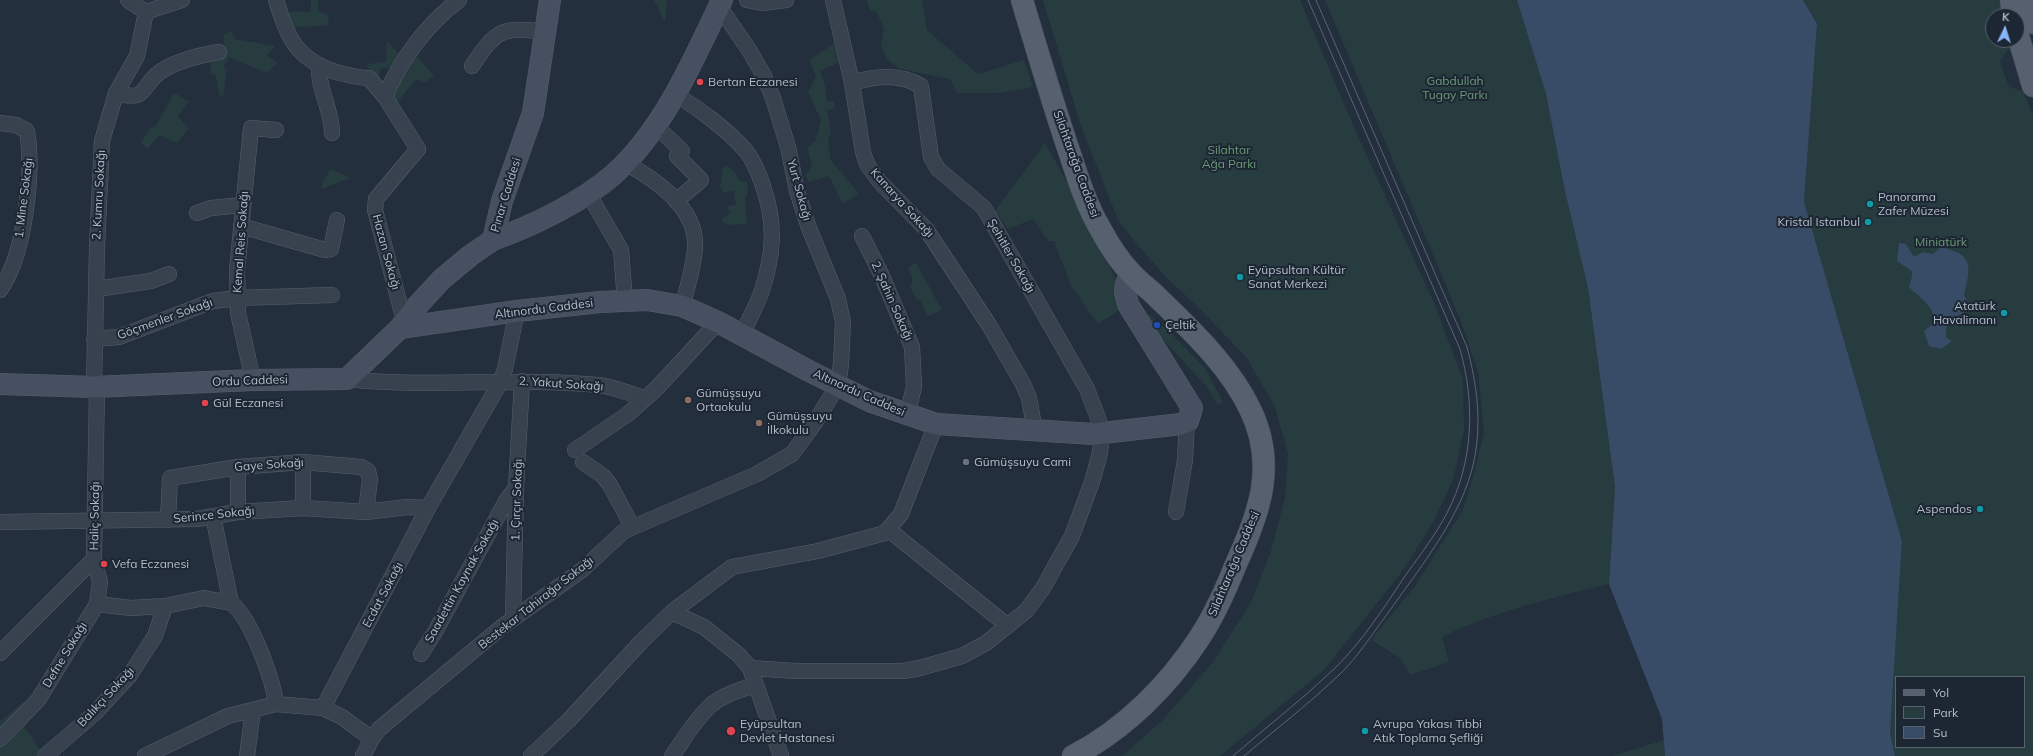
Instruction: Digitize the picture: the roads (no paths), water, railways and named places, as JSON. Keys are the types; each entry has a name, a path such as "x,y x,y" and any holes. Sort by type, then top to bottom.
{"main road":[{"name":"Pınar Caddesi","path":"347,379 403,324 417,306 442,279 471,255 493,240 502,201 533,113 550,0"},
{"name":"Silahtarağa Caddesi","path":"1022,0 1085,197 1102,232 1131,274 1193,334 1229,374 1238,388 1259,430 1264,459 1259,506 1250,534 1210,619 1196,643 1174,672 1140,708 1115,729 1073,756"},
{"name":"Silahtarağa Caddesi","path":"1037,0 1075,126 1109,217 1142,263 1215,335 1239,364 1266,409 1274,430 1278,450 1278,486 1275,506 1248,574 1213,642 1191,674 1157,711 1130,735 1101,756"},
{"path":"2029,0 2033,23"},
{"path":"493,240 524,229 588,193 612,176 626,163 655,125 675,94 720,3"},
{"path":"2022,48 2033,86"},
{"path":"1131,274 1125,284 1124,292 1129,306 1190,402 1192,408 1191,415 1187,421"},
{"name":"Altınordu Caddesi","path":"403,324 517,311 647,300 682,306 718,322 808,371 869,401 936,424 1102,434 1181,424 1187,421"},
{"name":"Ordu Caddesi","path":"0,384 95,387 253,380 347,379"}],"street":[{"path":"128,0 146,12 182,0"},
{"path":"276,0 290,37 302,54 319,66 359,78 369,78 385,97 399,66 424,35 459,0"},
{"path":"747,0 762,3 786,0"},
{"name":"Kanarya Sokağı","path":"833,0 852,84 863,152 867,164 879,181 926,229 989,325 1029,398 1035,431"},
{"name":"Yurt Sokağı","path":"720,3 764,76 773,98 788,147 797,191 809,228 838,300 842,322 841,364 838,385"},
{"name":"2. Kumru Sokağı","path":"95,387 94,340 102,141 116,93 137,56 146,12"},
{"path":"472,66 485,46 493,37 503,31 518,28 544,32"},
{"path":"116,93 128,96 138,95 145,91 151,79 163,70 204,55 219,52"},
{"path":"319,66 318,78 332,119 332,133"},
{"name":"Şehitler Sokağı","path":"852,84 872,77 887,77 913,82 921,86 924,96 931,157 938,169 984,208 1087,389 1098,418 1102,434"},
{"path":"675,94 702,111 746,151 754,164 767,199 772,223 769,263 761,294 742,335"},
{"name":"Hazan Sokağı","path":"385,97 418,149 376,199 375,210 402,313 403,324"},
{"name":"1. Mine Sokağı","path":"0,123 16,125 27,131 30,149 23,224 13,263 0,290"},
{"path":"655,125 682,151 677,156 701,180 676,201"},
{"name":"Kemal Reis Sokağı","path":"253,380 238,313 237,270 241,226 251,128 276,130"},
{"path":"626,163 659,184 688,216 693,232 695,248 692,274 682,306"},
{"path":"588,193 621,250 626,301"},
{"path":"197,212 211,208 243,205"},
{"path":"241,226 325,250 331,249 337,220"},
{"name":"2. Şahin Sokağı","path":"862,236 881,274 912,347 914,387 907,415"},
{"path":"96,289 151,281 169,274"},
{"name":"Göçmenler Sokağı","path":"94,340 120,337 213,301 237,298 332,295"},
{"name":"Ecdat Sokağı","path":"322,708 428,508 501,381 505,369 517,311"},
{"path":"632,526 610,485 603,476 579,456 618,423 644,398 718,322"},
{"name":"Ordu Caddesi","path":"347,379 375,382 501,381"},
{"name":"2. Yakut Sokağı","path":"501,381 598,385 644,398"},
{"name":"1. Çırçır Sokağı","path":"513,619 516,488 522,381"},
{"name":"Bestekar Tahirağa Sokağı","path":"363,756 379,729 513,619 582,570 612,541 632,526 757,474 792,454 814,424 838,385"},
{"name":"Haliç Sokağı","path":"1,651 25,630 94,559 96,521 95,387"},
{"path":"1176,512 1185,460 1187,421"},
{"path":"531,756 569,720 641,642 672,612 732,567 818,551 878,536 890,530 901,514 936,424"},
{"path":"750,668 796,671 859,672 920,668 962,656 986,643 1026,611 1042,588 1072,536 1092,482 1100,453 1102,434"},
{"path":"303,462 303,508"},
{"name":"Gaye Sokağı","path":"168,520 170,478 238,467 303,462 361,467 368,471 370,479 366,512"},
{"path":"238,467 238,512"},
{"name":"Saadettin Kaynak Sokağı","path":"422,654 506,501 516,488"},
{"name":"Serince Sokağı","path":"0,522 197,519 238,512 303,508 366,512 407,508 428,508"},
{"path":"213,516 231,603"},
{"path":"890,530 1008,626"},
{"name":"Defne Sokağı","path":"0,739 38,700 97,604 100,582 94,559"},
{"path":"97,604 131,608 165,606 204,598 231,603 236,606 246,622 263,657 275,692 276,704"},
{"name":"Balıkçı Sokağı","path":"45,756 95,713 130,675 155,636 165,606"},
{"path":"672,612 704,627 739,655 750,668 781,756"},
{"path":"672,756 695,723 710,706 726,696 755,685"},
{"path":"145,756 161,752 228,716 276,704 322,708 342,717 372,739"},
{"path":"247,756 253,710"}],"water":[{"path":"1517,0 1803,0 1817,24 1804,202 1902,541 1890,733 1895,756 1665,756 1662,719 1609,584 1615,487 1588,288 1565,191 1546,94"},
{"path":"1899,243 1906,244 1914,257 1923,252 1933,254 1941,247 1960,254 1968,263 1968,276 1964,295 1971,308 1953,319 1947,326 1946,337 1952,341 1941,349 1929,346 1924,331 1934,323 1934,317 1930,307 1909,287 1912,271 1897,261"}],"tram line":[{"path":"1233,756 1334,669 1355,647 1373,623 1443,521 1456,493 1463,473 1469,432 1470,411 1468,390 1460,349 1308,0"},
{"path":"1244,756 1328,686 1346,668 1365,645 1426,560 1450,521 1468,481 1474,461 1478,432 1476,389 1467,347 1316,0"}],"place":[{"name":"Bertan Eczanesi","path":"700,82"},
{"name":"Panorama Zafer Müzesi","path":"1870,204"},
{"name":"Kristal Istanbul","path":"1868,222"},
{"name":"Eyüpsultan Kültür Sanat Merkezi","path":"1240,277"},
{"name":"Atatürk Havalimanı","path":"2004,313"},
{"name":"Çeltik","path":"1157,325"},
{"name":"Gümüşsuyu Ortaokulu","path":"688,400"},
{"name":"Gül Eczanesi","path":"205,403"},
{"name":"Gümüşsuyu İlkokulu","path":"759,423"},
{"name":"Gümüşsuyu Cami","path":"966,462"},
{"name":"Aspendos","path":"1980,509"},
{"name":"Vefa Eczanesi","path":"104,564"},
{"name":"Eyüpsultan Devlet Hastanesi","path":"731,731"},
{"name":"Avrupa Yakası Tıbbi Atık Toplama Şefliği","path":"1365,731"}],"park label":[{"name":"Gabdullah Tugay Parkı","path":"1455,88"},
{"name":"Silahtar Ağa Parkı","path":"1229,157"},
{"name":"Miniatürk","path":"1941,242"}]}
